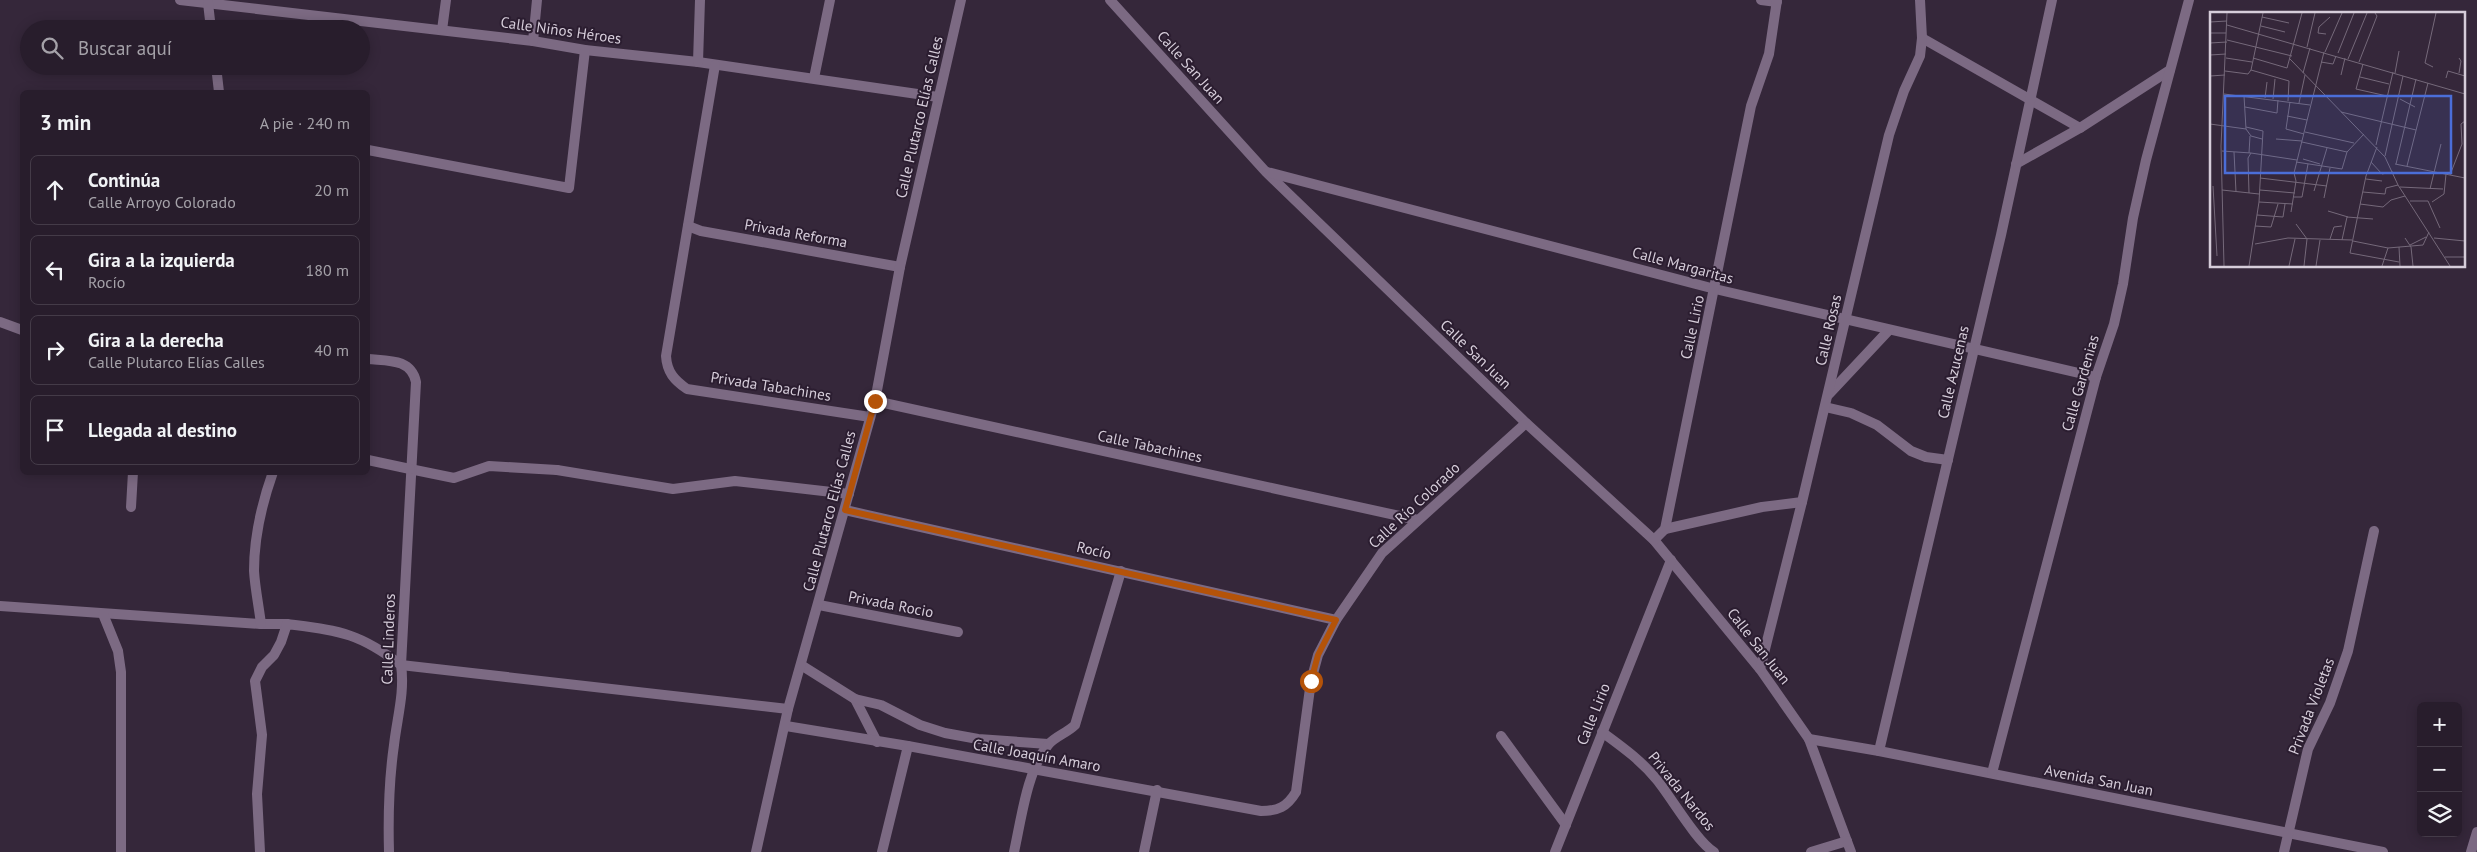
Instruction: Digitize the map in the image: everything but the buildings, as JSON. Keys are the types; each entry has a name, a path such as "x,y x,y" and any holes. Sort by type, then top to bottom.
{"street":[{"name":"Calle Niños Héroes","path":"180,0 355,20"},
{"path":"442,30 446,0"},
{"path":"533,41 537,0"},
{"path":"698,62 700,0"},
{"path":"814,78 830,0"},
{"name":"Calle Plutarco Elías Calles","path":"756,852 786,726 788,709 819,605 875,401 900,267 961,0"},
{"name":"Calle San Juan","path":"1110,0 1266,172 1526,423 1654,540 1760,668 1809,739 1851,852"},
{"path":"1761,0 1777,1"},
{"name":"Calle Rosas","path":"1760,668 1825,407 1889,135 1904,92 1920,56 1922,38 1920,0"},
{"name":"Calle Azucenas","path":"1880,751 1974,350 2052,0"},
{"name":"Calle Gardenias","path":"1992,773 2096,377 2114,324 2142,176 2189,0"},
{"name":"Calle Lirio","path":"1665,529 1751,106 1769,54 1777,1"},
{"path":"208,3 210,20"},
{"name":"Calle Niños Héroes","path":"370,22 533,41 585,50 698,62 938,97"},
{"path":"1922,38 2080,128"},
{"path":"370,150 570,188 585,50"},
{"path":"688,226 715,65"},
{"path":"2016,164 2080,128 2170,70"},
{"path":"217,75 219,90"},
{"name":"Calle Margaritas","path":"1266,172 1715,289 2096,377"},
{"name":"Privada Reforma","path":"688,226 701,231 900,267"},
{"name":"Privada Tabachines","path":"688,226 666,356 667,366 671,375 688,389 870,417"},
{"path":"0,322 20,329"},
{"path":"1828,394 1889,330"},
{"name":"Calle Linderos","path":"370,359 404,363 414,374 416,382 401,665 403,681 388,808 389,852"},
{"name":"Calle Tabachines","path":"875,401 1418,520"},
{"path":"1825,407 1852,413 1877,426 1912,452 1926,457 1948,460"},
{"name":"Calle Río Colorado","path":"1282,808 1290,803 1296,792 1311,681 1318,655 1336,620 1382,553 1526,423"},
{"path":"370,460 454,478 489,466 557,470 673,489 736,480 849,494"},
{"path":"131,507 133,475"},
{"path":"261,624 254,570 260,517 272,475"},
{"path":"1654,540 1665,529 1762,507 1802,502"},
{"name":"Rocío","path":"845,510 1336,620"},
{"name":"Privada Violetas","path":"2284,852 2308,749 2330,703 2348,651 2374,531"},
{"name":"Calle Lirio","path":"1556,852 1671,560"},
{"path":"801,665 855,699 881,705 920,724 945,733 978,739 1048,744 1067,734 1075,724 1121,571"},
{"name":"Privada Rocio","path":"819,605 958,632"},
{"path":"0,606 261,624 287,624 334,630 357,637 377,647 401,665 788,709"},
{"path":"103,614 118,651 121,672 120,852"},
{"path":"260,852 257,794 262,735 255,681 262,667 274,655 282,642 287,624"},
{"path":"855,699 877,742"},
{"name":"Calle Joaquín Amaro","path":"786,726 908,746 1034,771 1157,790 1261,811 1282,808"},
{"name":"Privada Nardos","path":"1602,732 1626,749 1655,778 1701,839 1714,852"},
{"path":"1501,736 1566,825"},
{"name":"Avenida San Juan","path":"1809,739 1992,773 2383,852"},
{"path":"1014,852 1034,771 1048,744"},
{"path":"882,852 908,746"},
{"path":"1144,852 1157,790"},
{"path":"2471,852 2477,832"},
{"path":"1811,852 1846,841"}],"route":[{"path":"875,401 845,510 1336,620 1318,655 1311,681"}]}
